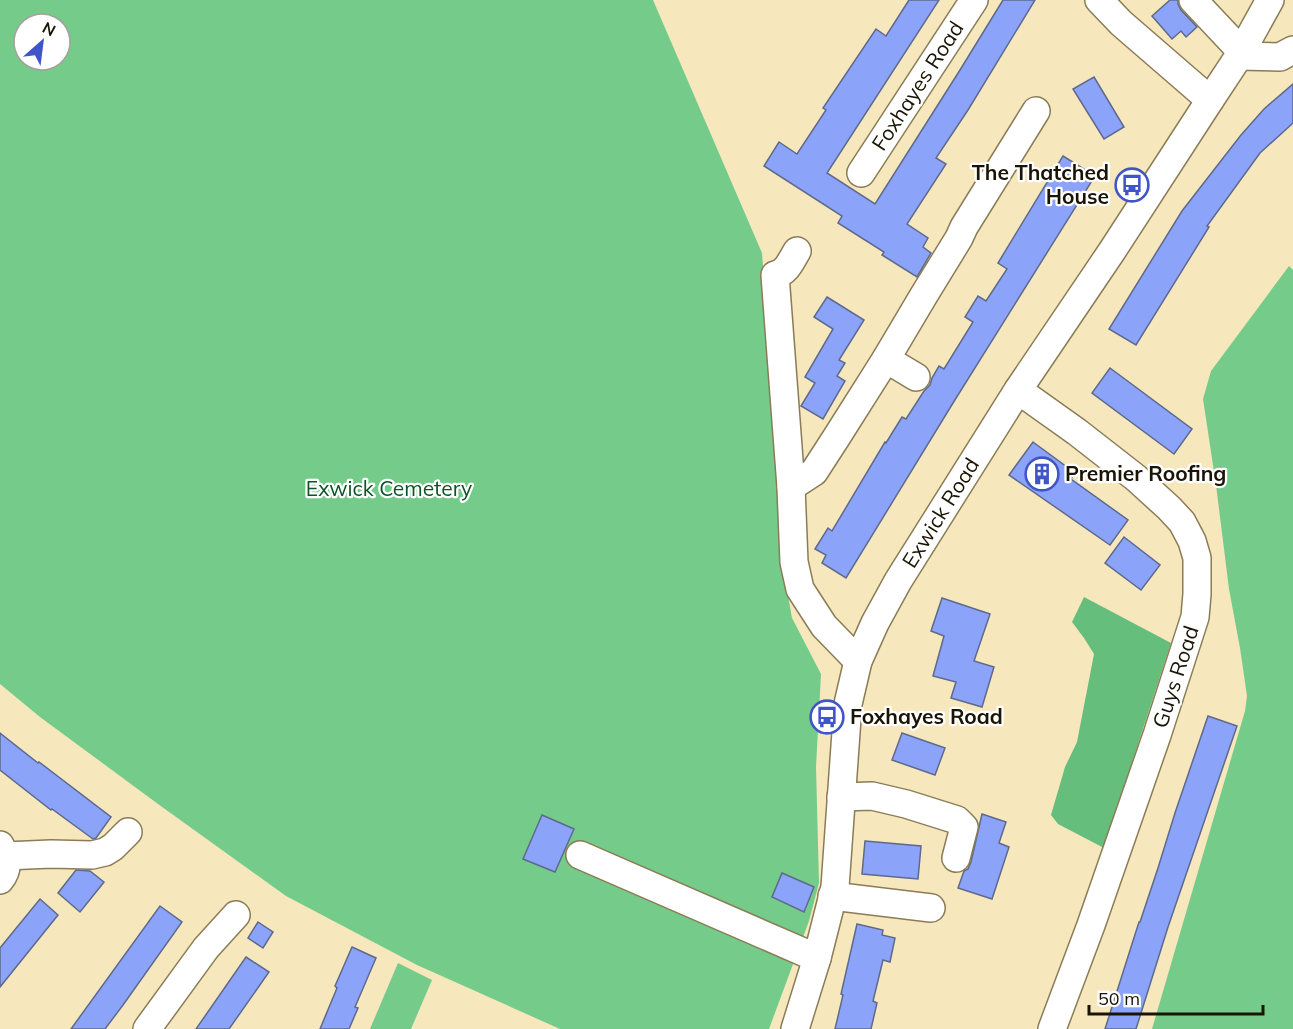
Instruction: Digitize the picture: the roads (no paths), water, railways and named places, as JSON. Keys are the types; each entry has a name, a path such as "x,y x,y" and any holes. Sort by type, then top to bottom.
{"street":[{"name":"Foxhayes Road","path":"861,173 974,0"},
{"path":"1100,0 1121,23 1210,100"},
{"path":"1193,0 1240,53 1280,57 1293,50"},
{"name":"Exwick Road","path":"795,1029 817,958 835,886 848,704 858,661 875,623 898,581 1018,390 1210,100 1270,0"},
{"path":"791,486 814,471 886,360 958,238 1023,118"},
{"path":"797,251 785,270 775,275 791,486 794,562 800,589 824,626 858,661"},
{"path":"886,360 916,377"},
{"name":"Guys Road","path":"1018,390 1136,478 1169,508 1182,522 1192,541 1197,558 1195,617 1157,735 1052,1029"},
{"path":"841,797 872,796 957,820 964,827 956,858"},
{"path":"2,860 51,854 92,855 105,852 128,832"},
{"path":"580,855 817,958"},
{"path":"832,897 931,908"},
{"path":"147,1029 206,948 236,915"}],"place":[{"name":"The Thatched House","path":"1132,185"},
{"name":"Premier Roofing","path":"1042,474"},
{"name":"Foxhayes Road","path":"827,717"}],"park label":[{"name":"Exwick Cemetery","path":"389,489"}]}
